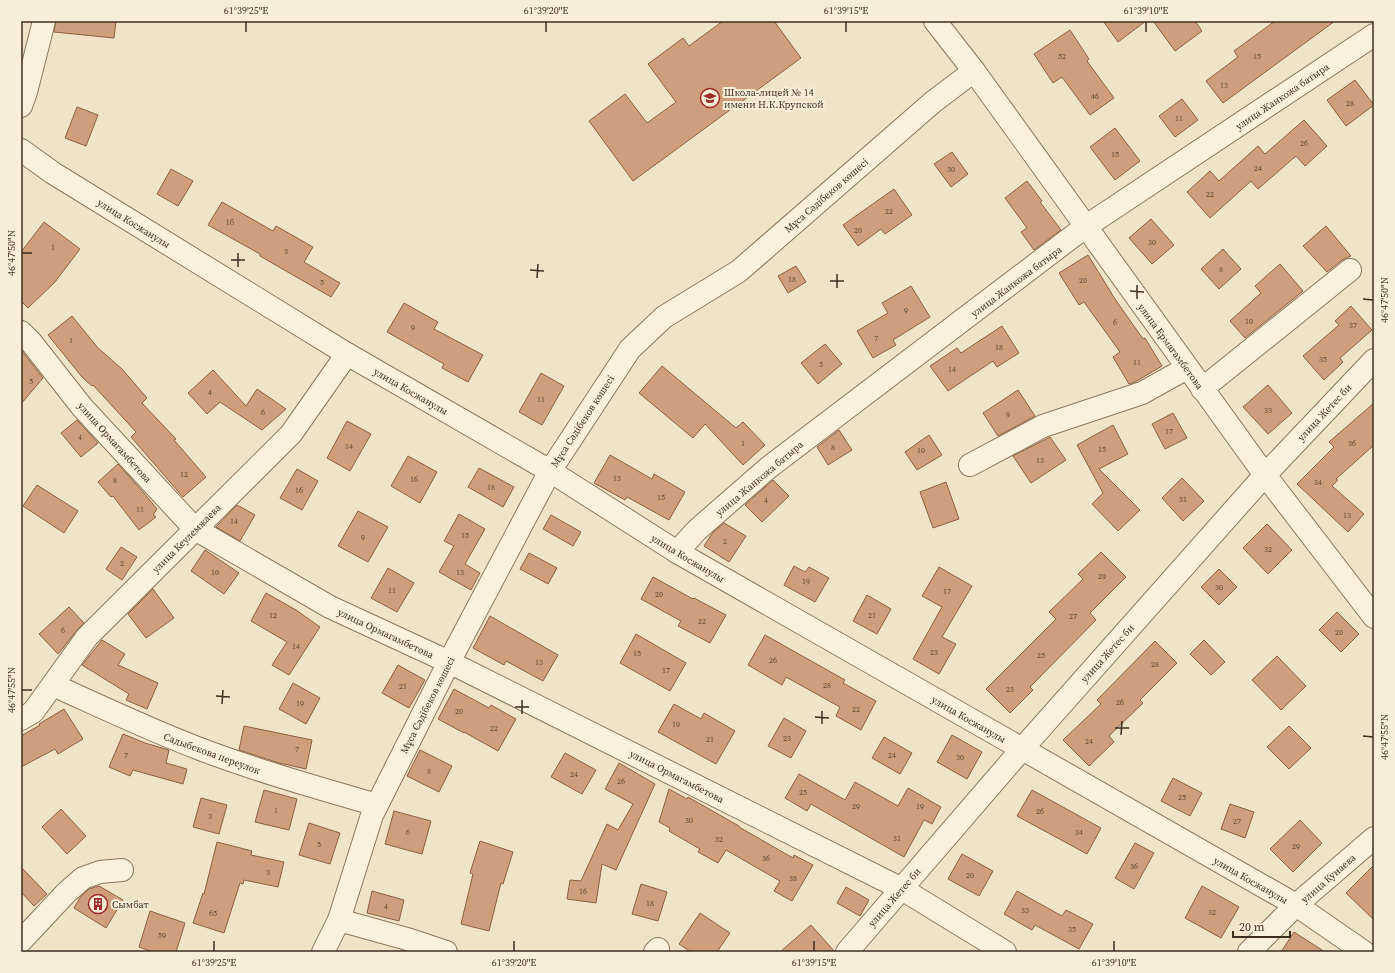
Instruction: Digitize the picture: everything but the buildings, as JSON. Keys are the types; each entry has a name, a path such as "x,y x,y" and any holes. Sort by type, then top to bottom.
{"street":[{"path":"21,106 44,21"},
{"path":"935,21 974,71"},
{"name":"улица Жанкожа батыра","path":"677,552 697,530 768,468 1085,227 1374,35"},
{"name":"улица Ермагамбетова","path":"974,71 1265,475 1374,616"},
{"name":"Мұса Сәдібеков көшесі","path":"323,952 339,920 372,815 449,662 550,471 630,349 664,318 739,271 933,102 974,71"},
{"name":"улица Косжанулы","path":"21,150 60,177 347,354 550,471 677,552 1296,906 1364,952"},
{"path":"1202,389 1350,270"},
{"name":"улица Ормагамбетова","path":"21,332 31,342 82,407 195,530 330,607 449,662 902,889 1005,952"},
{"name":"улица Кеулемжаева","path":"21,719 33,712 87,637 291,434 347,354"},
{"name":"улица Жетес би","path":"847,952 1022,749 1265,475 1374,360"},
{"path":"970,465 1043,426 1142,393 1187,368"},
{"name":"Садыбекова переулок","path":"53,685 145,727 200,749 259,770 377,805"},
{"name":"улица Кунаева","path":"1249,952 1296,906 1374,838"},
{"path":"29,952 21,941 66,893 83,878 100,872 122,870"},
{"path":"339,920 408,939 446,952"}],"place":[{"name":"Школа-лицей № 14 имени Н.К.Крупской","path":"710,98"},
{"name":"Сымбат","path":"98,904"}]}
